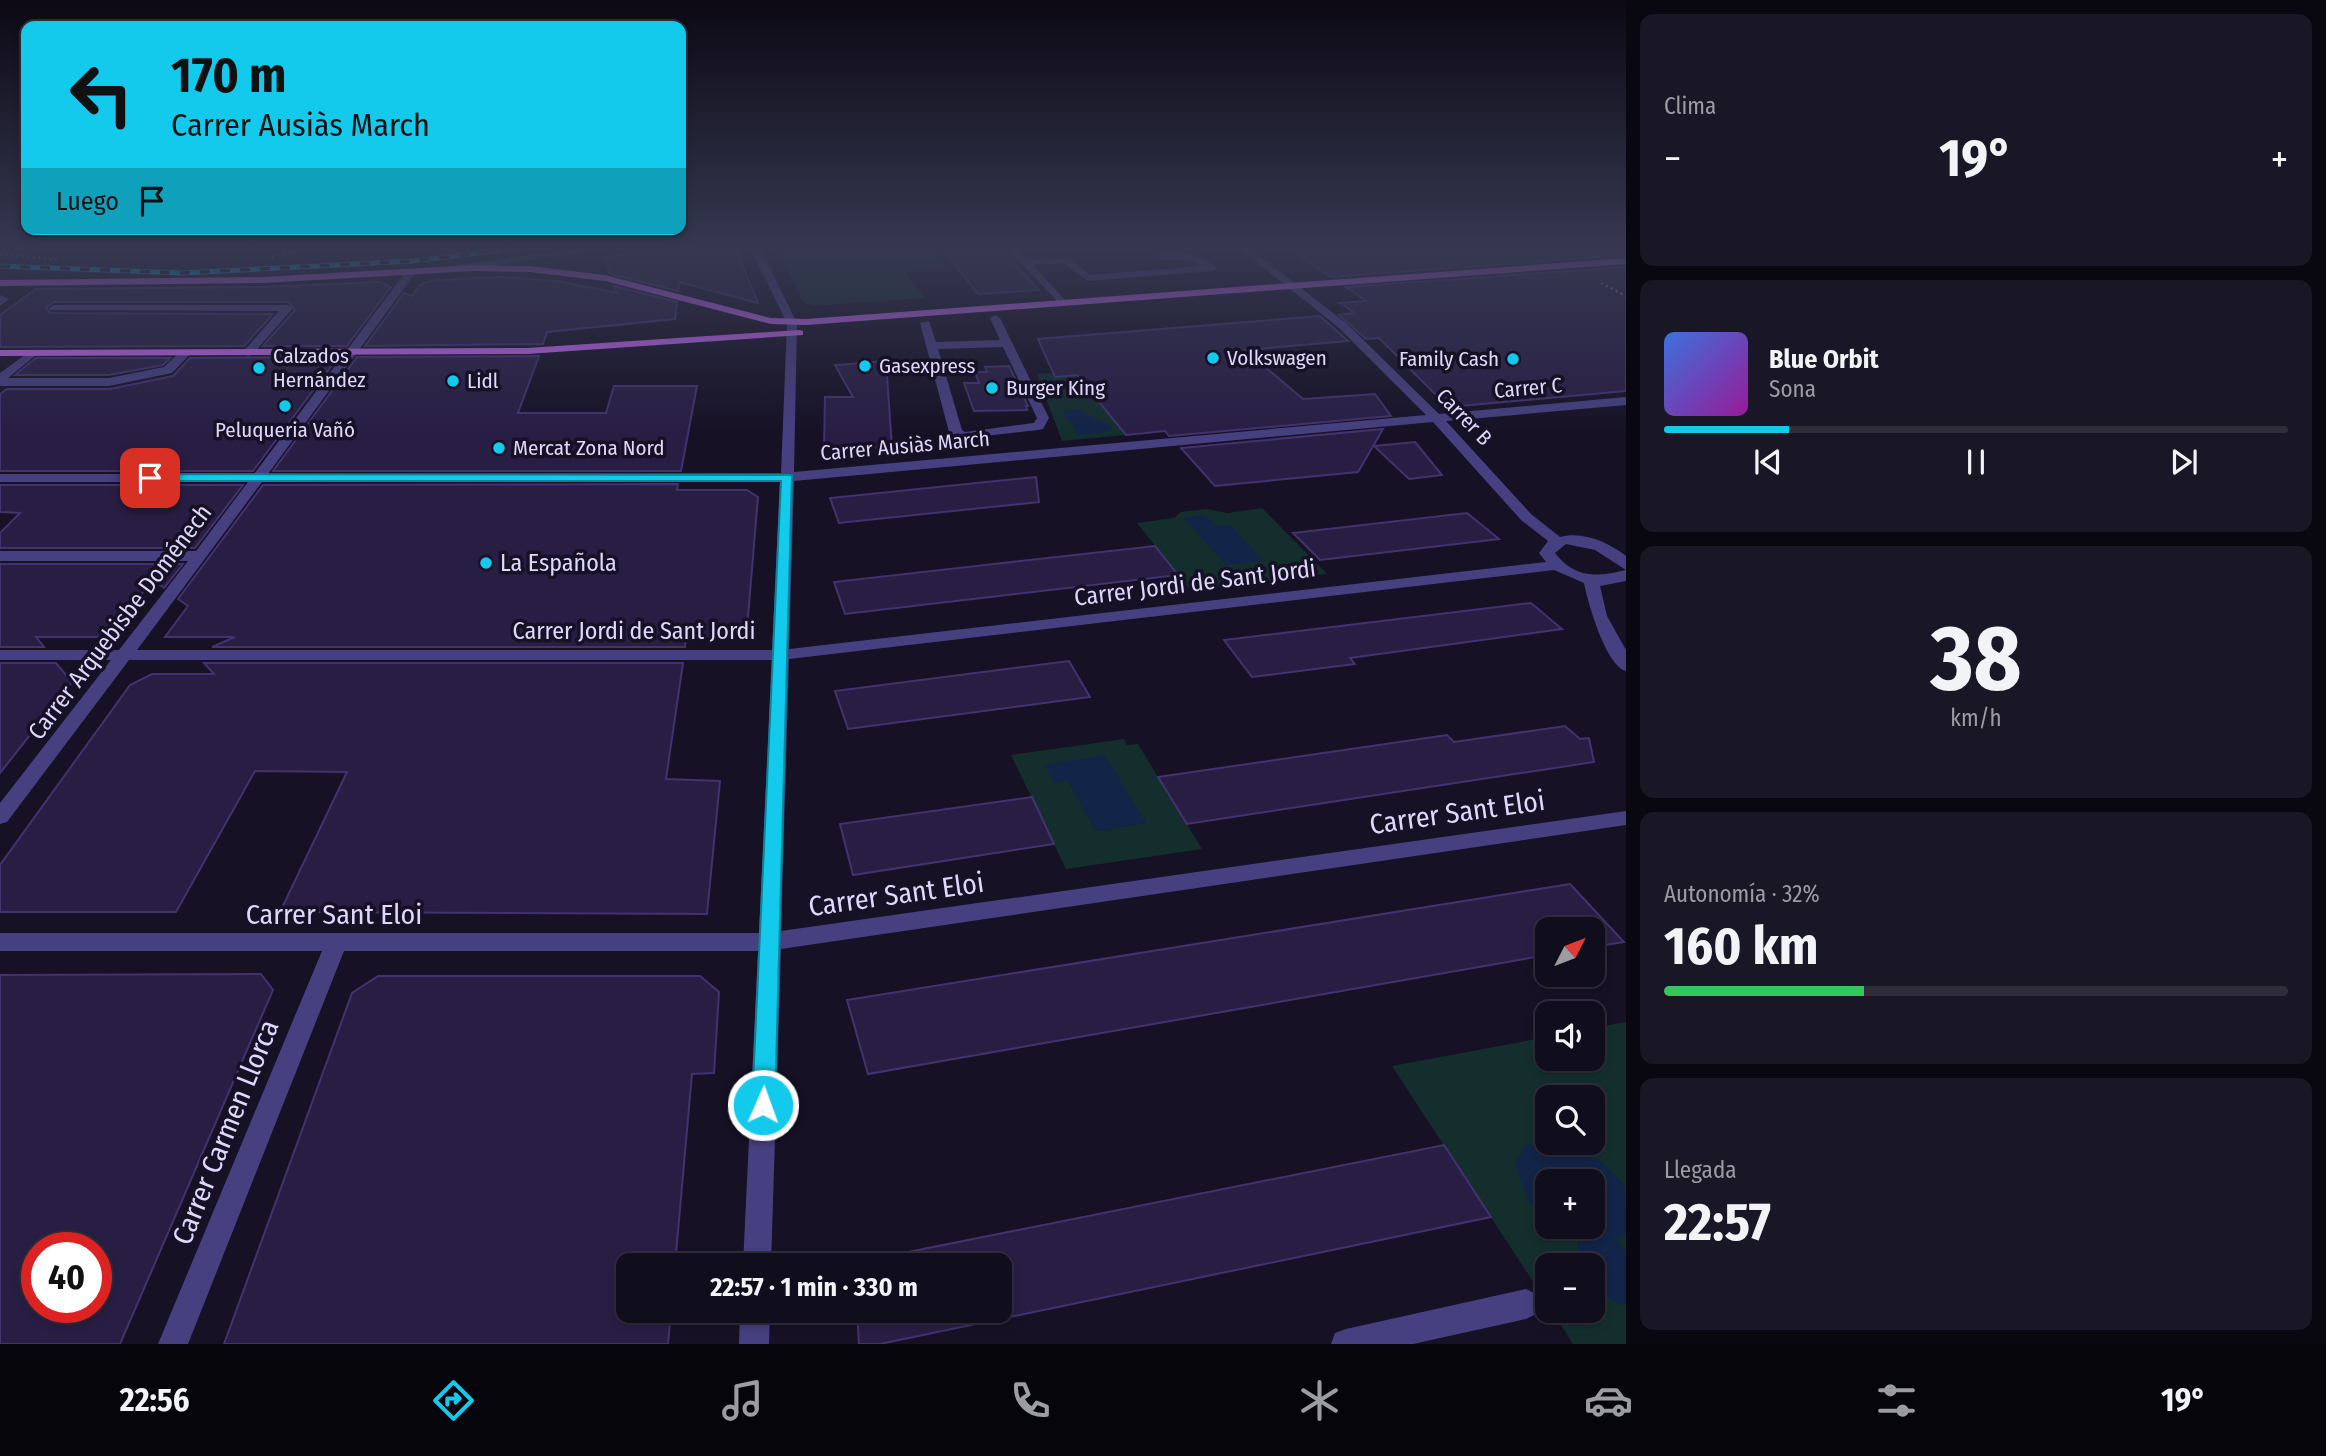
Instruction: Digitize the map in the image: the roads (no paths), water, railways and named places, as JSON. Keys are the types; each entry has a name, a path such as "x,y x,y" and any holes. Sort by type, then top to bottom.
{"main road":[{"path":"673,341 702,332 715,322 714,309"},
{"path":"721,309 792,328 925,323 1116,309"},
{"path":"0,353 536,351 673,341 1000,309"}],"street":[{"path":"248,353 287,309"},
{"name":"Carrer Arquebisbe Doménech","path":"0,817 385,309"},
{"path":"757,1253 788,477 792,328 783,309"},
{"name":"Carrer B","path":"1323,309 1434,418 1526,517 1558,542"},
{"path":"925,323 956,432 963,436 1031,428 1042,422 1035,398 995,318"},
{"path":"932,346 1007,343"},
{"path":"0,380 32,353"},
{"path":"0,380 109,382 168,370 185,353"},
{"name":"Carrer C","path":"1434,418 1626,401"},
{"name":"Carrer Ausiàs March","path":"0,478 788,477 1434,418"},
{"path":"1624,559 1594,545 1558,542 1551,544 1547,554 1556,565 1591,579 1616,579 1626,575"},
{"path":"0,556 200,556"},
{"name":"Carrer Jordi de Sant Jordi","path":"0,655 781,656 1556,565"},
{"path":"1591,579 1599,616 1626,666"},
{"name":"Carrer Sant Eloi","path":"0,942 769,942 1626,818"},
{"name":"Carrer Carmen Llorca","path":"173,1344 336,944"},
{"path":"1346,1344 1525,1304"},
{"path":"754,1344 755,1323"}],"water":[{"path":"1077,409 1113,427 1106,432 1079,435 1062,411"},
{"path":"1204,515 1215,526 1230,525 1263,561 1226,565 1184,518"},
{"path":"1105,755 1146,823 1096,831 1068,780 1054,783 1045,765"},
{"path":"1535,1142 1535,1155 1591,1155 1625,1186 1626,1234 1616,1239 1626,1252 1626,1304 1619,1305 1605,1295 1605,1253 1578,1253 1577,1241 1574,1239 1605,1239 1605,1169 1535,1169 1535,1208 1528,1201 1515,1162 1527,1144"}],"place":[{"name":"Volkswagen","path":"1213,358"},
{"name":"Family Cash","path":"1513,359"},
{"name":"Gasexpress","path":"865,366"},
{"name":"Calzados Hernández","path":"259,368"},
{"name":"Lidl","path":"453,381"},
{"name":"Burger King","path":"992,388"},
{"name":"Peluqueria Vañó","path":"285,406"},
{"name":"Mercat Zona Nord","path":"499,448"},
{"name":"La Española","path":"486,563"}]}
